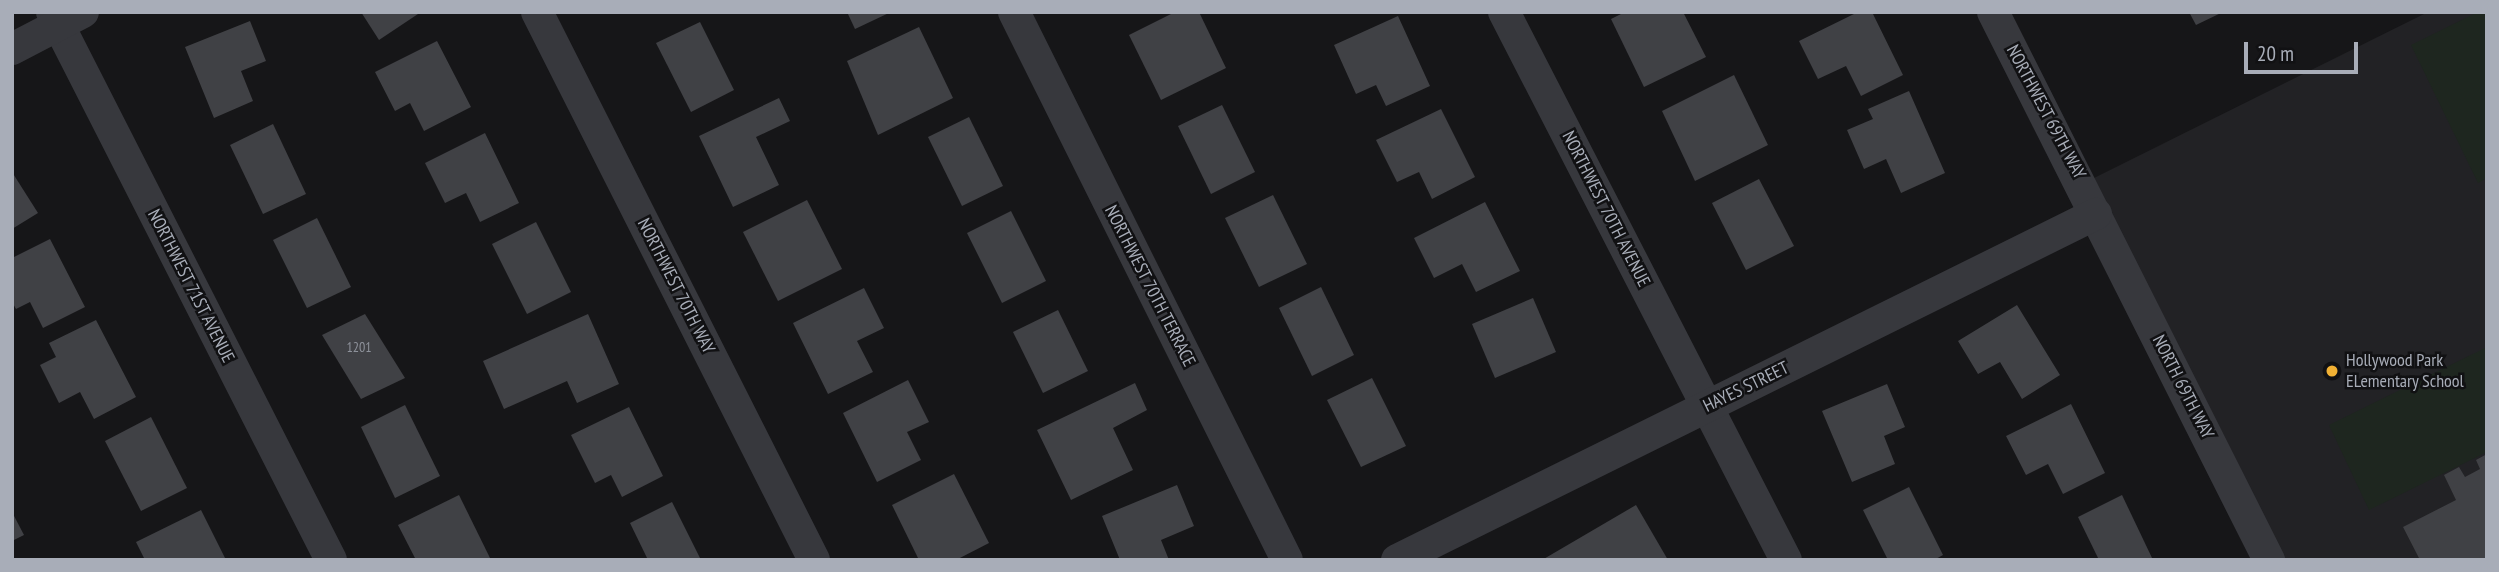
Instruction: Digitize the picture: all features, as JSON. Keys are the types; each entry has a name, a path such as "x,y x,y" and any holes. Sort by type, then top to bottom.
{"street":[{"name":"NORTHWEST 70TH WAY","path":"537,12 814,560"},
{"name":"NORTHWEST 70TH TERRACE","path":"1014,12 1287,560"},
{"name":"NORTHWEST 70TH AVENUE","path":"1504,12 1786,560"},
{"name":"NORTHWEST 69TH WAY","path":"1993,12 2096,214"},
{"path":"12,48 64,17"},
{"name":"NORTHWEST 71ST AVENUE","path":"64,17 331,560"},
{"name":"HAYES STREET","path":"1397,560 2096,214"},
{"name":"NORTH 69TH WAY","path":"2096,214 2270,560"}],"shaded area":[{"name":"Hollywood Park ELementary School","path":"2428,12 2487,12 2487,560 2270,560 2084,183"},
{"path":"2478,12 2487,12 2487,178 2478,183 2411,45"},
{"path":"2487,347 2487,452 2369,510 2329,425"}],"building":[{"path":"361,12 421,12 379,40"},
{"path":"847,12 891,12 855,29"},
{"path":"1175,12 1199,12 1226,68 1161,100 1129,35"},
{"path":"1625,12 1683,12 1706,57 1644,87 1611,19"},
{"path":"1858,12 1872,12 1903,75 1861,96 1846,66 1818,79 1799,41"},
{"path":"2189,12 2223,12 2196,25"},
{"path":"1398,16 1430,86 1386,106 1376,85 1356,94 1334,45"},
{"path":"250,21 266,61 241,71 253,101 214,118 185,47"},
{"path":"700,22 734,90 691,112 656,43"},
{"path":"919,27 953,98 878,135 847,61"},
{"path":"437,41 471,107 424,131 410,103 395,111 375,72"},
{"path":"1734,75 1768,145 1695,181 1662,111"},
{"path":"1909,91 1945,173 1901,193 1886,159 1864,169 1847,130 1873,119 1868,109"},
{"path":"779,98 790,121 756,137 779,185 733,207 699,136"},
{"path":"1222,105 1255,172 1211,194 1178,126"},
{"path":"1441,109 1475,177 1432,199 1419,172 1397,182 1376,140"},
{"path":"969,117 1003,186 962,206 928,137"},
{"path":"273,124 306,194 263,214 230,145"},
{"path":"485,133 519,203 480,222 466,193 445,203 425,163"},
{"path":"12,172 38,213 12,229"},
{"path":"1759,179 1794,246 1746,270 1712,203"},
{"path":"1273,195 1307,264 1259,287 1225,218"},
{"path":"807,200 842,269 778,301 743,232"},
{"path":"1485,202 1520,271 1476,292 1462,264 1434,278 1414,238"},
{"path":"1011,211 1046,281 1002,303 967,233"},
{"path":"317,218 351,287 307,308 273,240"},
{"path":"536,222 571,292 527,314 492,244"},
{"path":"50,239 85,307 43,328 30,302 16,309 12,302 12,258"},
{"path":"1321,287 1354,355 1312,376 1279,308"},
{"path":"864,288 884,328 857,341 873,372 828,394 793,323"},
{"path":"1533,298 1556,352 1495,378 1472,324"},
{"path":"2017,305 2060,375 2022,399 2000,362 1978,374 1958,341"},
{"path":"1058,310 1088,371 1043,393 1013,332"},
{"path":"365,314 405,378 361,399 322,335"},
{"path":"588,314 619,384 577,403 567,381 504,409 483,361"},
{"path":"96,320 136,397 94,419 80,392 59,403 40,365 56,357 49,343"},
{"path":"1372,378 1406,446 1361,467 1327,400"},
{"path":"908,380 929,422 907,432 921,460 877,482 843,413"},
{"path":"1135,383 1147,410 1113,428 1133,470 1071,500 1037,430"},
{"path":"1887,384 1905,427 1884,436 1895,464 1852,482 1822,411"},
{"path":"2071,404 2105,473 2063,494 2048,464 2026,475 2006,436"},
{"path":"405,405 440,476 395,498 361,427"},
{"path":"629,407 663,476 622,497 611,475 595,483 571,435"},
{"path":"151,417 187,488 141,511 105,441"},
{"path":"2487,454 2487,560 2420,560 2403,527 2456,500 2444,475 2459,467 2465,477 2480,469 2476,460"},
{"path":"954,474 989,543 956,560 919,560 892,505"},
{"path":"1177,485 1194,526 1161,540 1169,560 1120,560 1102,516"},
{"path":"1909,487 1943,555 1934,560 1888,560 1863,510"},
{"path":"459,495 491,560 416,560 398,525"},
{"path":"2122,495 2153,560 2099,560 2078,517"},
{"path":"672,502 701,560 648,560 630,523"},
{"path":"1636,505 1668,560 1542,560"},
{"path":"201,510 226,560 145,560 136,542"},
{"path":"12,512 24,535 12,541"}],"place":[{"name":"Hollywood Park ELementary School","path":"2332,371"}]}
